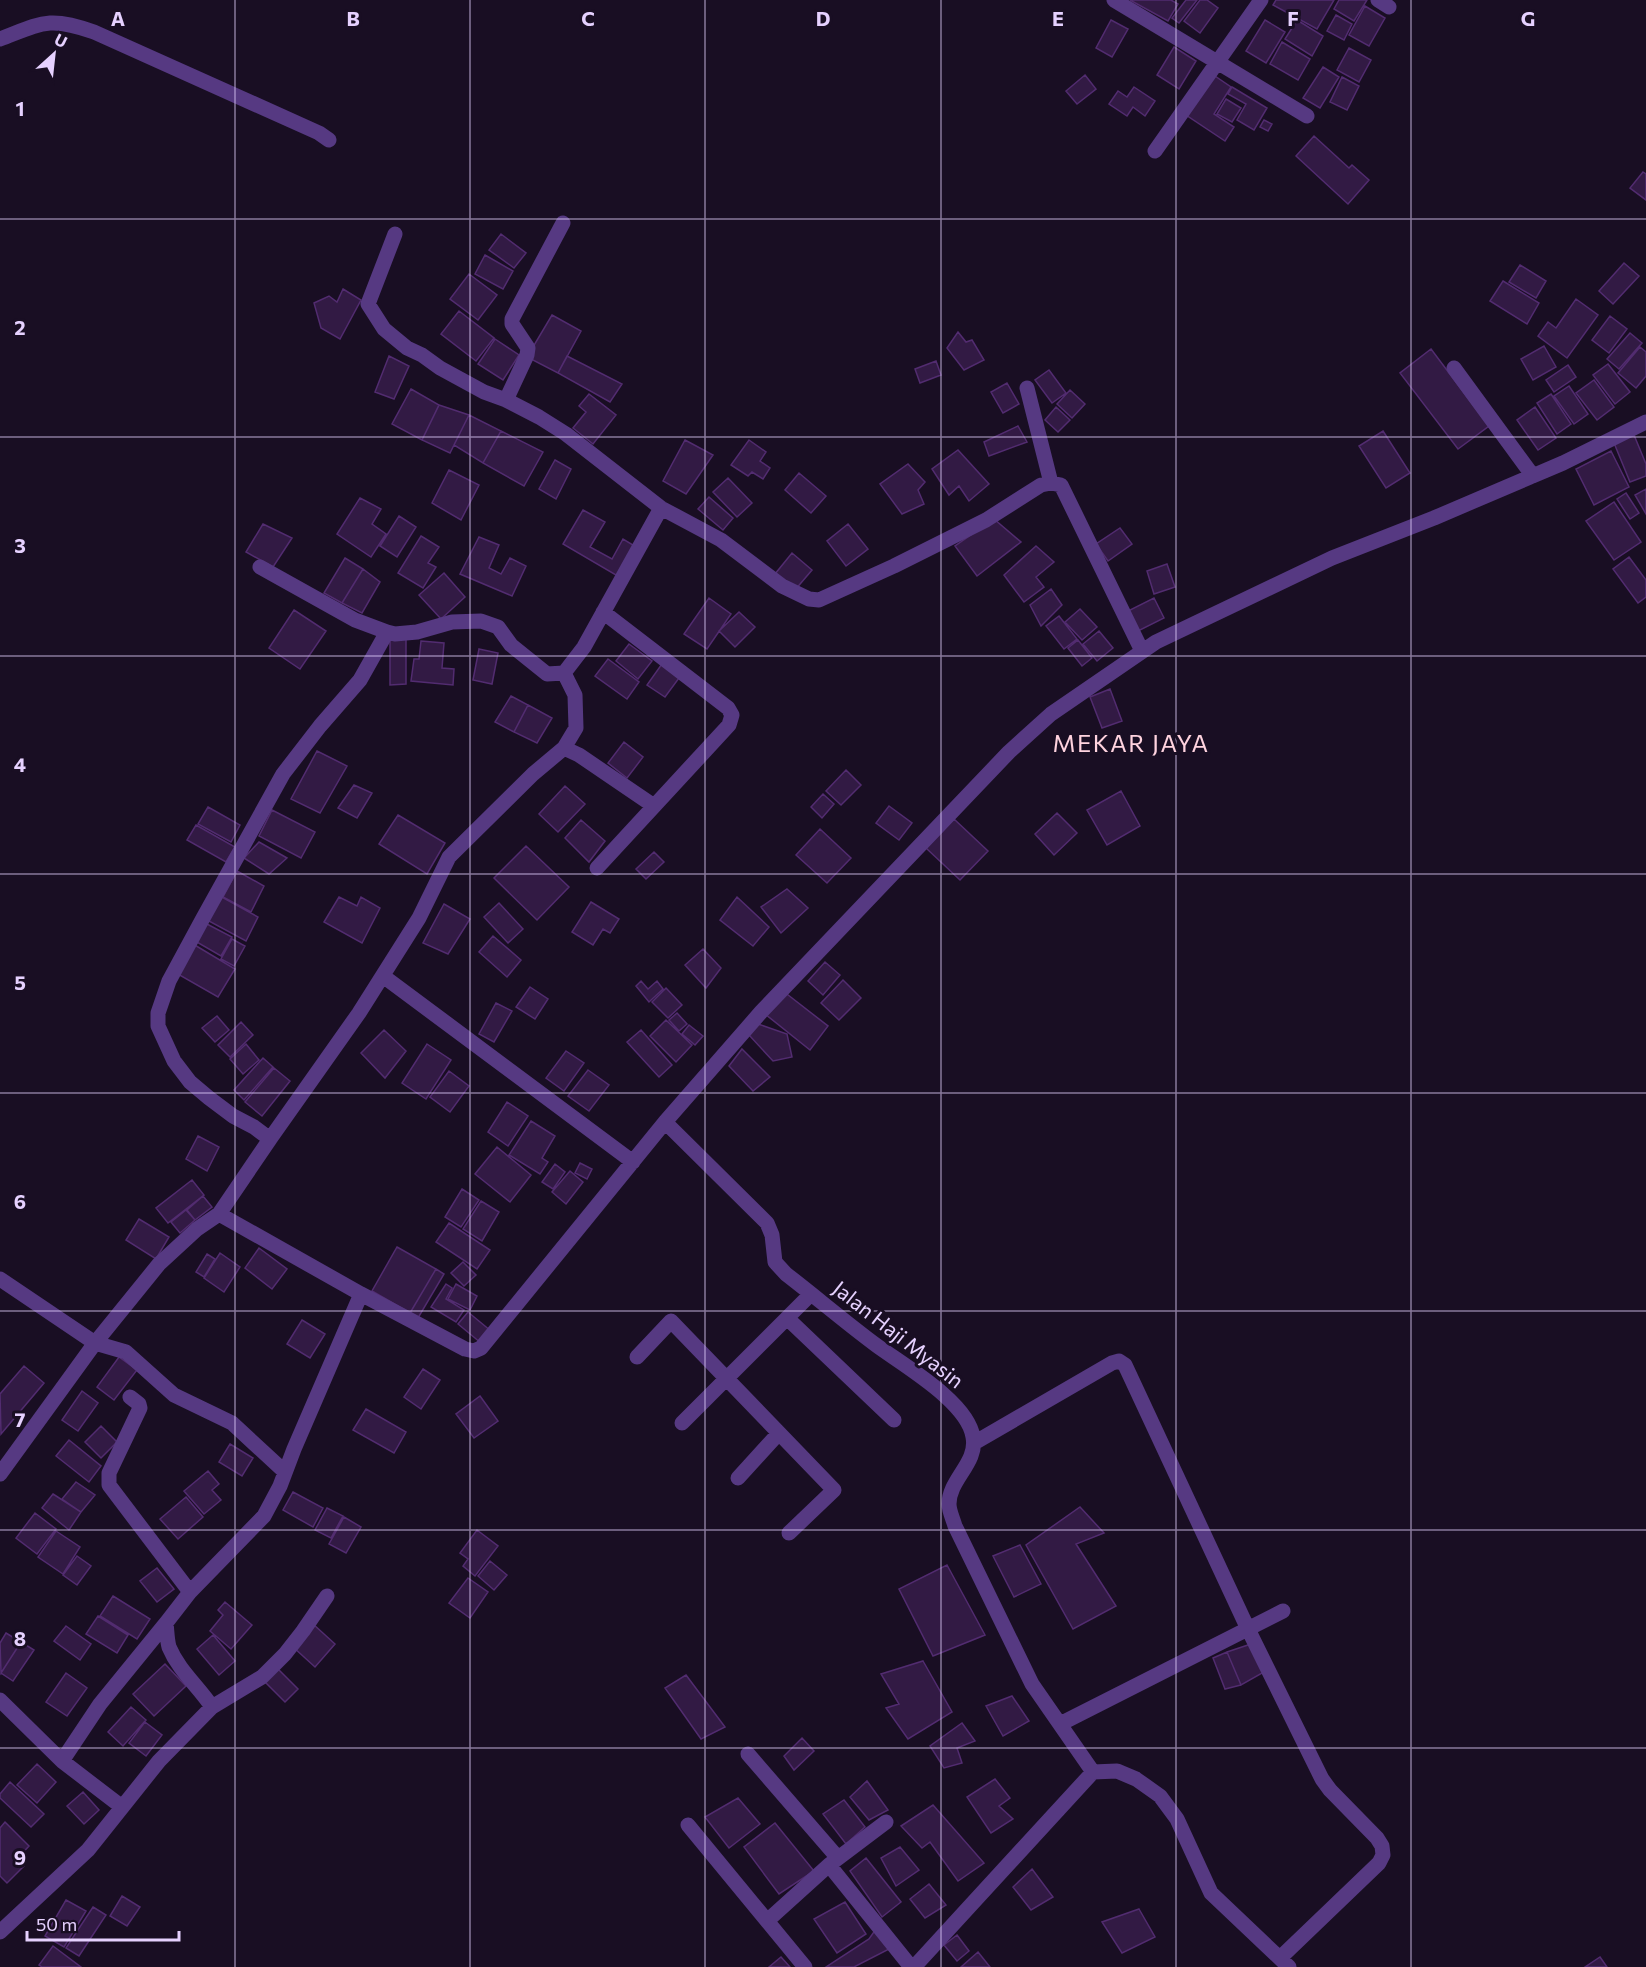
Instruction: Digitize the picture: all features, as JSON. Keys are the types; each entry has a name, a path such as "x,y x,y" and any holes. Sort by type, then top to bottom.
{"street":[{"path":"1114,0 1307,117"},
{"path":"1155,151 1261,0"},
{"path":"0,39 35,24 49,22 72,24 324,137"},
{"path":"506,400 527,355 528,348 512,324 512,319 563,223"},
{"path":"396,234 368,304 393,338 440,368 484,392 506,400 566,434 661,508 721,540 799,596 819,600 986,520 1041,485 1051,483 1061,485 1142,651"},
{"path":"1454,368 1533,476"},
{"path":"1027,388 1051,483"},
{"path":"219,1214 361,1294 465,1349 474,1351 481,1348 665,1122 761,1012 1010,752 1051,714 1142,651 1332,558 1644,429"},
{"path":"260,567 355,620 395,634 417,632 452,622 481,621 498,627 511,645 547,674 564,673 584,647 661,508"},
{"path":"597,868 729,725 732,715 728,708 603,612"},
{"path":"270,1139 225,1110 190,1082 174,1061 158,1026 158,1013 169,981 283,774 360,680 387,632"},
{"path":"0,1474 95,1343 159,1264 197,1229 219,1214 383,976 419,918 449,857 533,774 564,748 574,715 564,673"},
{"path":"564,748 579,755 654,806"},
{"path":"383,976 633,1162"},
{"name":"Jalan Haji Myasin","path":"665,1122 767,1223 772,1235 775,1262 786,1274 948,1398 971,1425 974,1443"},
{"path":"0,1279 95,1343 126,1352 174,1395 232,1423 285,1472"},
{"path":"62,1761 100,1704 190,1592 264,1516 361,1294"},
{"path":"682,1423 812,1294"},
{"path":"787,1318 894,1420"},
{"path":"637,1357 672,1321 834,1490 789,1533"},
{"path":"748,1754 913,1967 1093,1772 1117,1771 1136,1779 1160,1796 1177,1819 1211,1893 1285,1962 1378,1863 1383,1855 1382,1846 1322,1779 1248,1629 1125,1365 1119,1361 974,1443 972,1455 951,1492 949,1505 955,1526 1032,1684 1093,1772"},
{"path":"130,1397 139,1404 140,1408 109,1473 109,1485 190,1592"},
{"path":"738,1478 779,1433"},
{"path":"0,1930 88,1850 159,1761 212,1707 262,1677 303,1631 327,1596"},
{"path":"1060,1724 1283,1611"},
{"path":"166,1623 168,1645 183,1672 203,1693 212,1707"},
{"path":"0,1700 62,1761 122,1807"},
{"path":"766,1921 833,1861 886,1822"},
{"path":"688,1825 805,1967"}],"building":[{"path":"1130,0 1171,0 1178,4 1168,21"},
{"path":"1186,0 1197,0 1179,23 1172,18"},
{"path":"1200,0 1207,0 1218,8 1200,33 1184,21"},
{"path":"1276,0 1334,0 1317,29 1273,5"},
{"path":"1339,0 1367,0 1354,21 1334,9"},
{"path":"1365,6 1385,18 1369,46 1349,35"},
{"path":"1336,15 1352,24 1344,40 1327,31"},
{"path":"1111,20 1128,29 1112,57 1096,48"},
{"path":"1265,20 1285,32 1266,63 1246,51"},
{"path":"1297,20 1323,36 1312,56 1285,39"},
{"path":"1282,42 1310,59 1298,80 1270,64"},
{"path":"1174,47 1196,61 1179,89 1157,75"},
{"path":"1349,48 1371,60 1359,82 1337,70"},
{"path":"1323,67 1339,77 1320,108 1303,98"},
{"path":"1212,74 1231,87 1214,114 1234,127 1225,141 1186,115"},
{"path":"1085,75 1096,89 1077,104 1066,91"},
{"path":"1342,77 1359,86 1347,110 1330,102"},
{"path":"1134,87 1155,101 1145,116 1133,107 1127,116 1109,104 1118,91 1127,97"},
{"path":"1232,87 1267,108 1254,130 1237,120 1246,104 1228,94"},
{"path":"1226,99 1241,108 1232,122 1217,114"},
{"path":"1264,120 1272,124 1268,131 1260,127"},
{"path":"1314,136 1349,168 1352,165 1369,180 1348,204 1296,156"},
{"path":"1643,172 1646,174 1646,200 1630,188"},
{"path":"501,234 526,253 514,268 489,250"},
{"path":"485,255 513,271 503,289 475,274"},
{"path":"1624,263 1639,276 1613,304 1599,291"},
{"path":"1520,265 1546,281 1536,298 1509,282"},
{"path":"469,274 497,295 478,320 450,299"},
{"path":"1503,281 1539,303 1527,324 1490,301"},
{"path":"343,289 361,300 340,339 321,328 314,303 329,296 337,302"},
{"path":"1576,299 1598,315 1567,358 1538,336 1548,322 1556,328"},
{"path":"459,311 494,338 476,361 441,334"},
{"path":"552,315 581,331 558,373 527,357"},
{"path":"1610,316 1627,329 1609,353 1592,340"},
{"path":"958,332 966,342 972,340 984,360 964,370 947,348"},
{"path":"1630,333 1642,343 1619,369 1607,359"},
{"path":"495,339 519,355 503,380 478,364"},
{"path":"1544,346 1556,367 1533,380 1521,359"},
{"path":"1640,347 1646,352 1646,376 1636,388 1618,373"},
{"path":"1431,349 1489,426 1458,449 1400,373"},
{"path":"389,356 409,366 394,399 375,392"},
{"path":"567,356 622,384 610,402 558,373"},
{"path":"936,361 941,375 920,383 915,369"},
{"path":"1608,364 1630,392 1615,404 1593,375"},
{"path":"1568,365 1576,377 1554,392 1546,380"},
{"path":"1049,370 1066,393 1052,403 1035,380"},
{"path":"1594,380 1614,407 1597,420 1576,393"},
{"path":"1007,383 1019,404 1003,413 991,392"},
{"path":"1569,386 1588,414 1574,424 1554,396"},
{"path":"411,389 439,405 422,440 392,424"},
{"path":"1070,390 1085,404 1072,418 1057,404"},
{"path":"589,394 616,415 593,444 573,428 586,412 579,406"},
{"path":"1551,394 1571,424 1557,434 1537,403"},
{"path":"439,405 469,415 450,453 422,440"},
{"path":"1056,407 1070,420 1058,432 1045,420"},
{"path":"1535,407 1556,438 1538,450 1517,420"},
{"path":"469,415 501,431 483,463 454,445"},
{"path":"1018,426 1027,442 989,456 984,442"},
{"path":"501,431 543,452 524,486 483,463"},
{"path":"1383,431 1410,473 1386,488 1359,446"},
{"path":"1634,435 1646,464 1646,476 1630,482 1614,443"},
{"path":"685,440 713,455 686,494 663,481"},
{"path":"749,440 766,452 760,461 770,468 763,479 752,472 748,476 731,465"},
{"path":"958,450 989,484 969,501 959,486 949,495 932,469"},
{"path":"1611,451 1629,487 1594,505 1576,469"},
{"path":"555,460 571,469 556,499 539,489"},
{"path":"908,464 925,482 918,490 924,504 902,514 880,484"},
{"path":"449,470 479,485 461,520 432,503"},
{"path":"799,473 826,496 811,513 785,490"},
{"path":"728,478 752,503 737,517 713,492"},
{"path":"1646,489 1646,514 1635,495"},
{"path":"1626,493 1639,513 1630,519 1617,499"},
{"path":"709,497 733,518 723,530 698,509"},
{"path":"360,498 381,509 372,524 386,534 371,557 337,534"},
{"path":"1614,502 1641,542 1614,560 1586,521"},
{"path":"583,510 605,522 590,547 612,559 623,539 638,548 621,578 563,544"},
{"path":"399,516 416,527 397,557 380,546"},
{"path":"994,519 1021,542 977,576 955,546"},
{"path":"263,524 292,538 273,567 246,552"},
{"path":"848,524 868,549 846,566 827,541"},
{"path":"1120,528 1132,544 1108,561 1096,544"},
{"path":"421,536 439,547 428,563 436,567 423,588 398,573"},
{"path":"479,537 499,545 489,568 501,574 510,558 526,566 512,596 460,574"},
{"path":"1036,546 1054,562 1036,577 1044,587 1024,602 1004,575"},
{"path":"792,553 812,570 795,590 775,574"},
{"path":"1629,557 1646,580 1646,597 1638,603 1613,569"},
{"path":"345,558 363,569 342,603 324,593"},
{"path":"1167,564 1175,587 1154,594 1147,571"},
{"path":"363,569 380,582 362,613 342,603"},
{"path":"444,573 465,597 441,619 419,595"},
{"path":"1051,589 1062,605 1041,626 1030,605"},
{"path":"709,598 731,614 707,649 684,634"},
{"path":"1154,598 1164,618 1138,631 1128,611"},
{"path":"1080,609 1097,627 1082,640 1065,622"},
{"path":"294,610 326,631 300,669 269,648"},
{"path":"739,612 755,627 735,647 719,631"},
{"path":"1059,616 1077,639 1064,649 1046,626"},
{"path":"1099,631 1113,648 1097,661 1083,644"},
{"path":"390,639 406,639 406,684 390,685"},
{"path":"1078,640 1092,658 1082,666 1068,648"},
{"path":"421,641 444,643 442,668 454,669 453,685 411,681 414,659 419,659"},
{"path":"629,644 652,661 638,679 616,661"},
{"path":"479,649 498,653 492,684 473,680"},
{"path":"608,659 639,682 627,699 595,676"},
{"path":"664,661 682,674 665,697 647,685"},
{"path":"1110,689 1122,721 1102,728 1090,697"},
{"path":"511,696 528,705 514,732 495,722"},
{"path":"528,705 552,718 537,743 514,732"},
{"path":"624,742 643,757 627,778 608,763"},
{"path":"317,751 347,766 320,813 291,799"},
{"path":"846,770 861,785 841,805 826,791"},
{"path":"354,785 372,793 357,818 338,808"},
{"path":"565,786 585,804 558,832 539,814"},
{"path":"1121,791 1140,826 1107,845 1087,810"},
{"path":"823,794 834,804 822,818 811,807"},
{"path":"889,806 912,823 899,840 876,823"},
{"path":"208,807 240,825 231,842 198,824"},
{"path":"272,810 315,832 301,858 259,836"},
{"path":"1057,813 1077,833 1054,855 1035,834"},
{"path":"398,815 445,843 427,874 379,844"},
{"path":"954,819 988,851 960,880 926,848"},
{"path":"581,820 605,841 589,862 565,838"},
{"path":"196,825 235,847 226,862 187,840"},
{"path":"820,829 851,858 827,883 796,855"},
{"path":"259,842 287,858 269,874 244,858"},
{"path":"526,846 569,887 537,920 494,878"},
{"path":"654,852 664,862 646,879 636,869"},
{"path":"237,871 264,886 251,912 223,897"},
{"path":"787,889 808,908 781,933 761,907"},
{"path":"220,896 258,917 246,941 207,920"},
{"path":"339,897 357,906 361,897 380,908 362,943 324,922"},
{"path":"737,897 769,927 753,946 720,920"},
{"path":"591,902 619,919 610,933 603,929 593,945 572,932"},
{"path":"499,903 523,929 508,943 484,917"},
{"path":"444,904 470,919 448,954 423,943"},
{"path":"205,923 232,937 221,956 195,941"},
{"path":"493,936 521,960 507,977 479,952"},
{"path":"232,939 245,946 234,966 221,959"},
{"path":"193,944 235,969 218,997 176,973"},
{"path":"703,949 721,968 706,988 685,965"},
{"path":"825,962 840,975 823,995 808,981"},
{"path":"843,980 861,998 839,1020 821,1003"},
{"path":"641,981 648,989 657,981 663,989 649,1002 636,986"},
{"path":"530,987 548,999 535,1019 516,1007"},
{"path":"666,988 682,1005 668,1018 652,1002"},
{"path":"783,991 828,1026 810,1050 765,1014"},
{"path":"496,1003 512,1011 494,1042 479,1034"},
{"path":"677,1013 687,1024 679,1031 669,1020"},
{"path":"217,1016 229,1030 215,1042 202,1028"},
{"path":"666,1020 692,1045 676,1062 650,1036"},
{"path":"241,1022 253,1035 230,1057 218,1045"},
{"path":"758,1024 787,1034 792,1057 773,1061 749,1035"},
{"path":"689,1025 703,1036 695,1045 682,1034"},
{"path":"384,1030 406,1051 385,1078 361,1053"},
{"path":"641,1030 672,1065 659,1077 627,1042"},
{"path":"246,1044 259,1060 243,1074 230,1059"},
{"path":"427,1044 451,1060 426,1099 402,1083"},
{"path":"742,1049 770,1077 753,1091 729,1066"},
{"path":"566,1051 584,1063 564,1091 546,1078"},
{"path":"263,1058 273,1067 244,1100 234,1090"},
{"path":"274,1068 290,1081 262,1116 245,1102"},
{"path":"588,1070 609,1085 589,1111 568,1096"},
{"path":"449,1071 469,1086 450,1112 430,1097"},
{"path":"507,1102 528,1116 508,1146 488,1132"},
{"path":"531,1121 555,1136 542,1158 548,1162 540,1174 509,1155"},
{"path":"198,1136 219,1147 207,1171 186,1159"},
{"path":"497,1147 531,1175 510,1202 475,1174"},
{"path":"580,1163 592,1169 587,1179 575,1173"},
{"path":"555,1164 565,1172 553,1189 542,1182"},
{"path":"570,1171 583,1182 566,1204 552,1192"},
{"path":"192,1180 204,1195 168,1223 156,1208"},
{"path":"462,1189 479,1200 461,1227 445,1217"},
{"path":"203,1196 212,1207 195,1220 187,1210"},
{"path":"481,1201 499,1212 482,1241 463,1229"},
{"path":"186,1210 195,1220 180,1233 171,1222"},
{"path":"139,1219 169,1237 156,1259 126,1240"},
{"path":"449,1223 490,1250 477,1269 436,1242"},
{"path":"397,1247 436,1269 410,1313 372,1291"},
{"path":"259,1248 287,1269 272,1289 245,1268"},
{"path":"220,1253 240,1267 224,1292 204,1278"},
{"path":"207,1254 215,1259 204,1277 196,1272"},
{"path":"463,1262 476,1275 464,1286 451,1273"},
{"path":"436,1269 444,1274 418,1318 410,1313"},
{"path":"446,1284 452,1288 446,1299 464,1310 456,1322 431,1307"},
{"path":"456,1284 477,1296 470,1310 448,1299"},
{"path":"468,1312 491,1331 481,1343 458,1324"},
{"path":"302,1320 325,1334 310,1358 287,1344"},
{"path":"119,1357 137,1370 114,1400 97,1387"},
{"path":"24,1366 44,1383 1,1434 0,1394"},
{"path":"423,1369 440,1380 421,1409 404,1397"},
{"path":"82,1391 98,1403 78,1431 62,1420"},
{"path":"480,1396 498,1421 474,1438 456,1414"},
{"path":"366,1409 406,1432 394,1453 353,1430"},
{"path":"101,1426 117,1442 101,1458 85,1442"},
{"path":"69,1440 101,1466 89,1482 56,1456"},
{"path":"230,1444 253,1458 242,1476 219,1462"},
{"path":"208,1471 219,1484 212,1490 221,1500 204,1514 184,1491"},
{"path":"76,1482 95,1495 81,1512 62,1499"},
{"path":"293,1492 323,1508 313,1527 283,1510"},
{"path":"53,1494 81,1512 69,1530 42,1508"},
{"path":"186,1497 203,1517 178,1539 160,1519"},
{"path":"1080,1507 1104,1533 1076,1544 1116,1606 1073,1629 1026,1545"},
{"path":"327,1508 343,1516 331,1538 315,1530"},
{"path":"35,1513 56,1529 37,1554 16,1538"},
{"path":"344,1517 361,1527 346,1553 329,1544"},
{"path":"477,1530 498,1546 475,1576 463,1566 468,1559 460,1553"},
{"path":"56,1531 80,1547 63,1574 38,1557"},
{"path":"1020,1545 1041,1584 1014,1597 993,1556"},
{"path":"77,1556 91,1566 77,1585 63,1575"},
{"path":"490,1561 507,1575 494,1590 478,1576"},
{"path":"947,1565 985,1635 933,1656 899,1589"},
{"path":"157,1568 174,1589 157,1602 140,1581"},
{"path":"468,1578 488,1592 470,1618 449,1603"},
{"path":"113,1596 150,1619 137,1639 100,1616"},
{"path":"225,1602 252,1625 231,1649 210,1631 223,1615 218,1610"},
{"path":"98,1616 128,1635 117,1653 86,1634"},
{"path":"313,1624 335,1644 315,1667 293,1647"},
{"path":"66,1626 91,1644 80,1660 54,1641"},
{"path":"6,1633 21,1642 1,1673 0,1643"},
{"path":"213,1635 235,1661 219,1675 197,1649"},
{"path":"21,1642 34,1650 13,1681 1,1673"},
{"path":"1251,1644 1264,1672 1241,1685 1227,1652"},
{"path":"1227,1652 1241,1685 1225,1689 1213,1658"},
{"path":"923,1661 952,1712 908,1739 886,1708 899,1704 881,1674"},
{"path":"165,1664 186,1686 154,1716 133,1694"},
{"path":"276,1667 298,1689 285,1702 263,1680"},
{"path":"66,1673 87,1688 67,1716 46,1702"},
{"path":"686,1675 725,1727 701,1739 665,1688"},
{"path":"1012,1696 1029,1721 1003,1736 986,1706"},
{"path":"131,1707 146,1720 123,1746 108,1732"},
{"path":"145,1722 162,1735 146,1756 129,1743"},
{"path":"962,1723 975,1741 957,1748 962,1763 944,1768 930,1746"},
{"path":"802,1738 814,1751 794,1770 784,1756"},
{"path":"37,1764 56,1782 37,1803 17,1785"},
{"path":"995,1779 1010,1798 999,1806 1013,1819 991,1833 967,1797"},
{"path":"867,1781 888,1810 869,1820 850,1797"},
{"path":"10,1782 44,1814 31,1827 0,1798 0,1794"},
{"path":"83,1792 99,1810 84,1824 67,1806"},
{"path":"738,1798 760,1824 729,1848 705,1817"},
{"path":"844,1800 865,1827 846,1844 823,1814"},
{"path":"933,1805 984,1863 958,1881 930,1842 922,1848 901,1826"},
{"path":"5,1822 29,1846 17,1859 24,1866 7,1883 0,1876 0,1828"},
{"path":"775,1823 814,1871 779,1894 744,1847"},
{"path":"900,1847 919,1870 896,1886 881,1858"},
{"path":"866,1858 901,1902 882,1917 850,1871"},
{"path":"1032,1869 1053,1897 1031,1910 1013,1887"},
{"path":"929,1884 946,1905 925,1918 910,1899"},
{"path":"122,1896 140,1907 127,1926 110,1916"},
{"path":"66,1900 86,1911 64,1947 45,1936"},
{"path":"845,1902 866,1934 837,1953 814,1919"},
{"path":"93,1907 106,1915 79,1956 66,1948"},
{"path":"1139,1909 1155,1937 1122,1953 1102,1922"},
{"path":"876,1929 891,1948 854,1967 826,1967 869,1939"},
{"path":"957,1935 969,1951 957,1961 944,1945"},
{"path":"53,1946 81,1967 42,1967 39,1965"},
{"path":"978,1952 990,1967 961,1967"},
{"path":"781,1957 790,1967 769,1967"},
{"path":"1600,1957 1607,1967 1585,1967"}],"district":[{"name":"MEKAR JAYA","path":"1131,744"}]}
